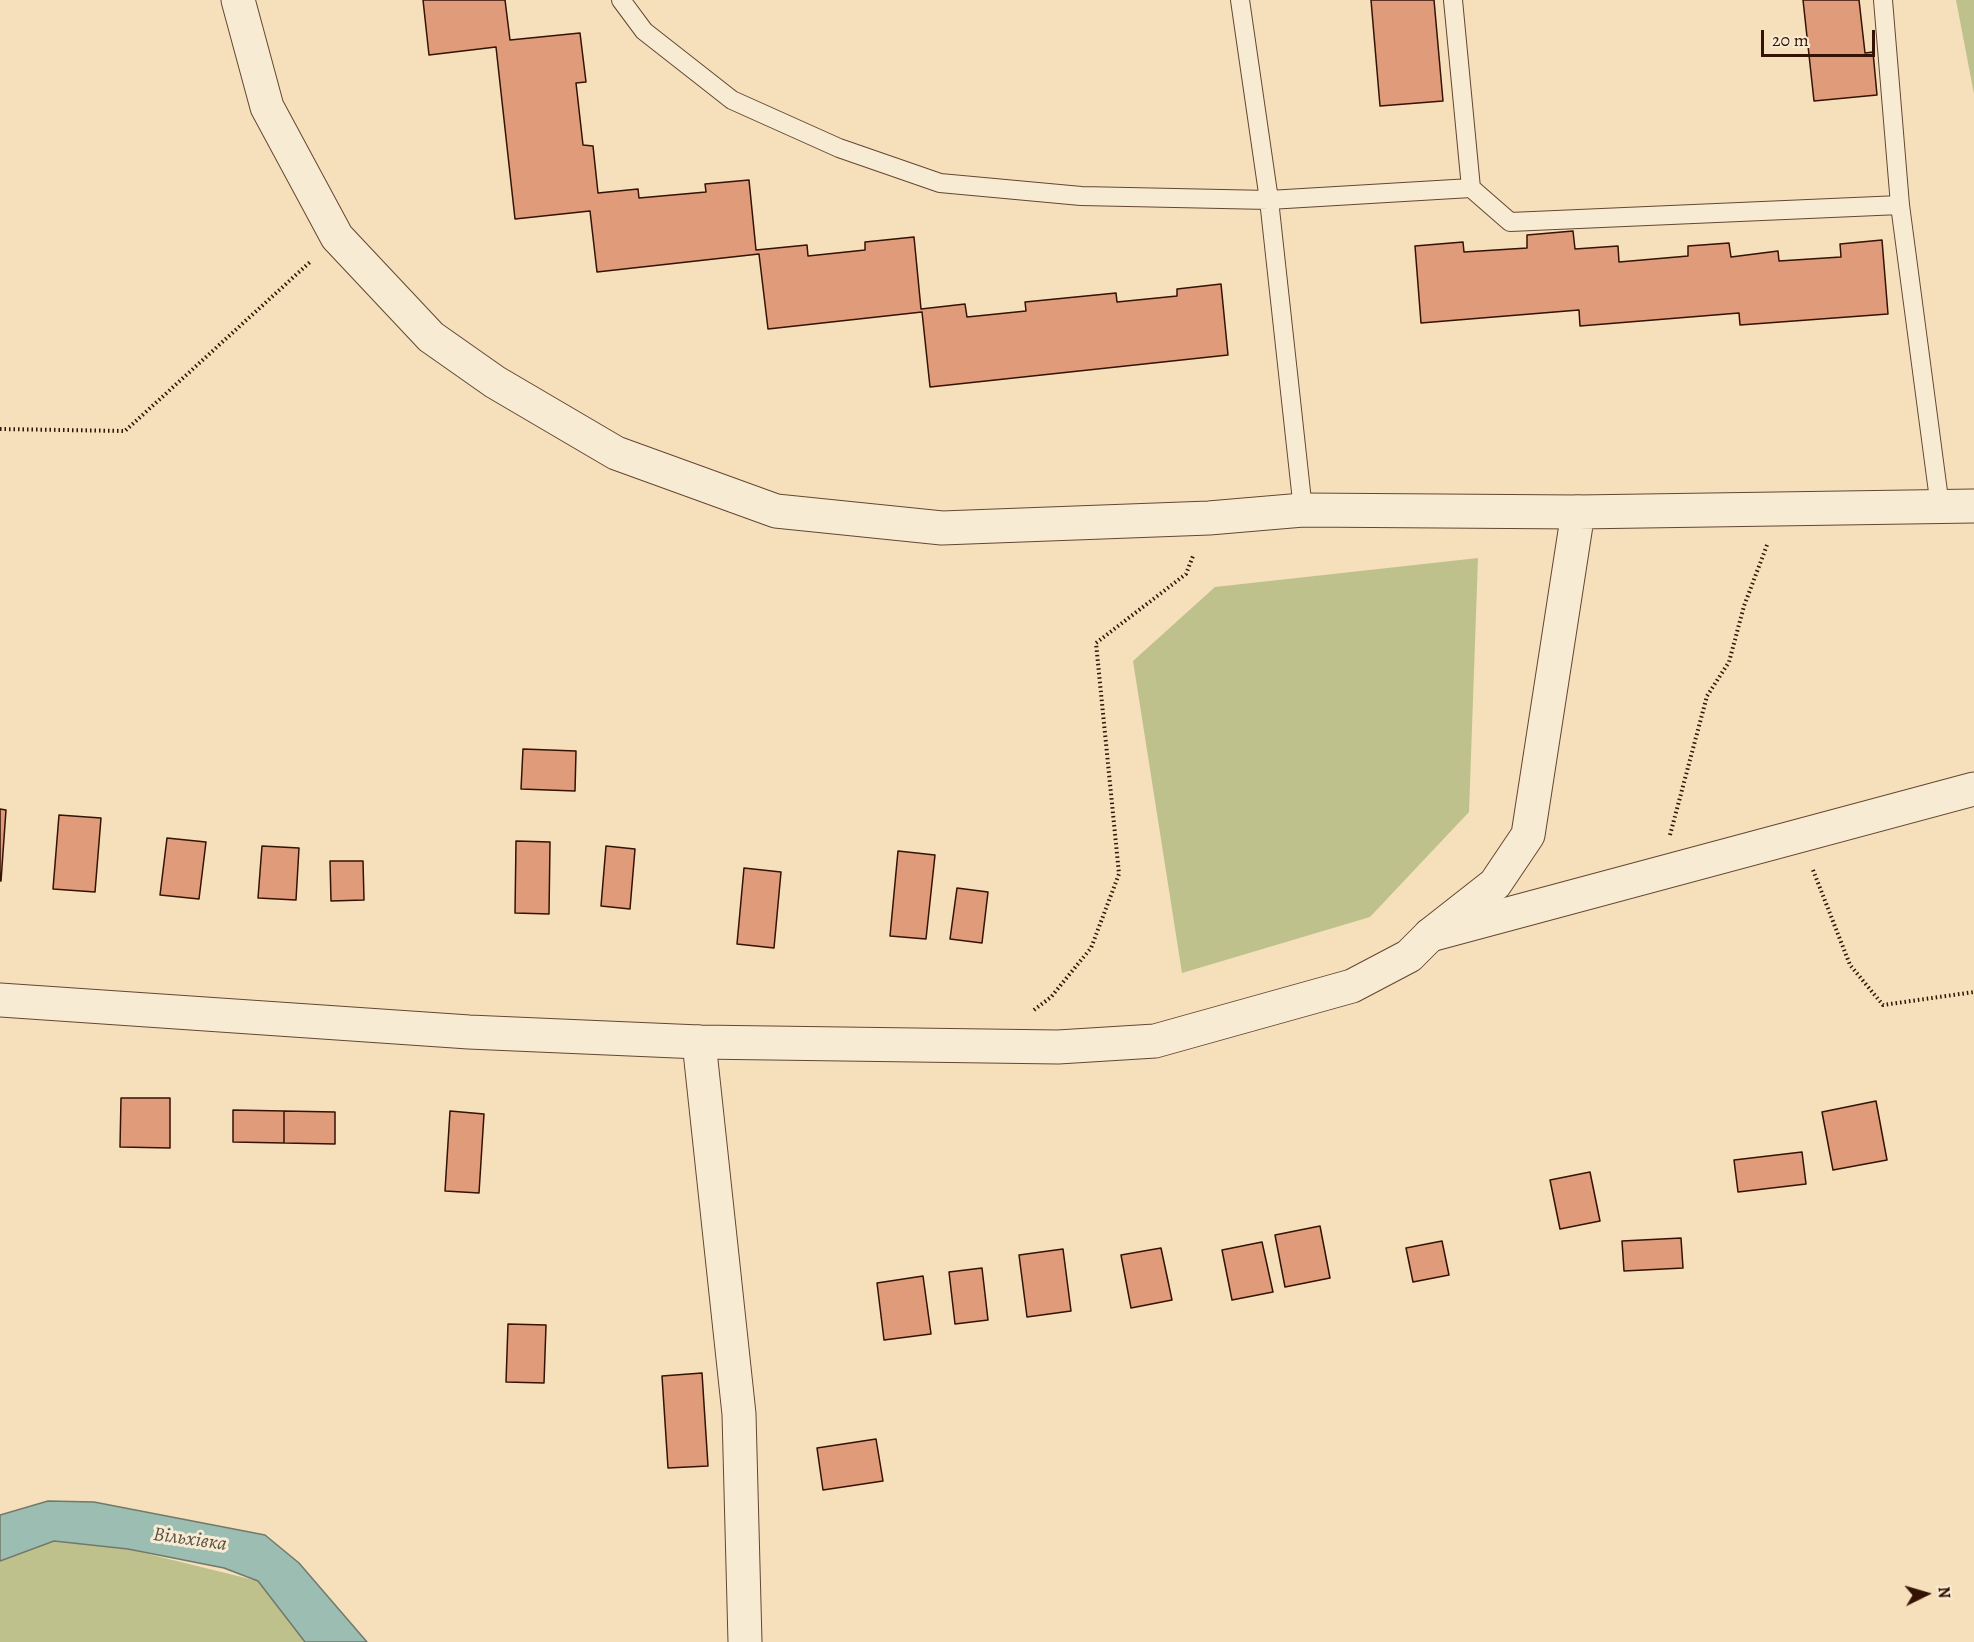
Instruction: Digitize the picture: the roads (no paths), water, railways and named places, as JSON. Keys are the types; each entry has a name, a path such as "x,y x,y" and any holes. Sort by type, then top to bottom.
{"street":[{"path":"238,0 267,107 337,237 431,337 495,382 616,453 776,511 942,528 1209,518 1304,510 1578,512 1974,506"},
{"path":"0,1000 469,1032 699,1042 1058,1047 1155,1041 1352,986 1409,956 1430,934 1495,884 1528,835 1578,512"},
{"path":"1430,934 1974,789"},
{"path":"699,1042 739,1414 745,1642"}],"lane":[{"path":"621,0 644,31 732,100 839,148 940,183 1081,196 1269,200 1471,188"},
{"path":"1240,0 1269,200 1304,510"},
{"path":"1453,0 1471,188 1510,222 1900,205"},
{"path":"1882,0 1900,205 1940,507"}],"water":[{"name":"Вільхівка","path":"48,1501 94,1502 265,1535 299,1563 367,1642 305,1642 258,1581 224,1568 128,1549 54,1541 0,1561 0,1515"}]}
